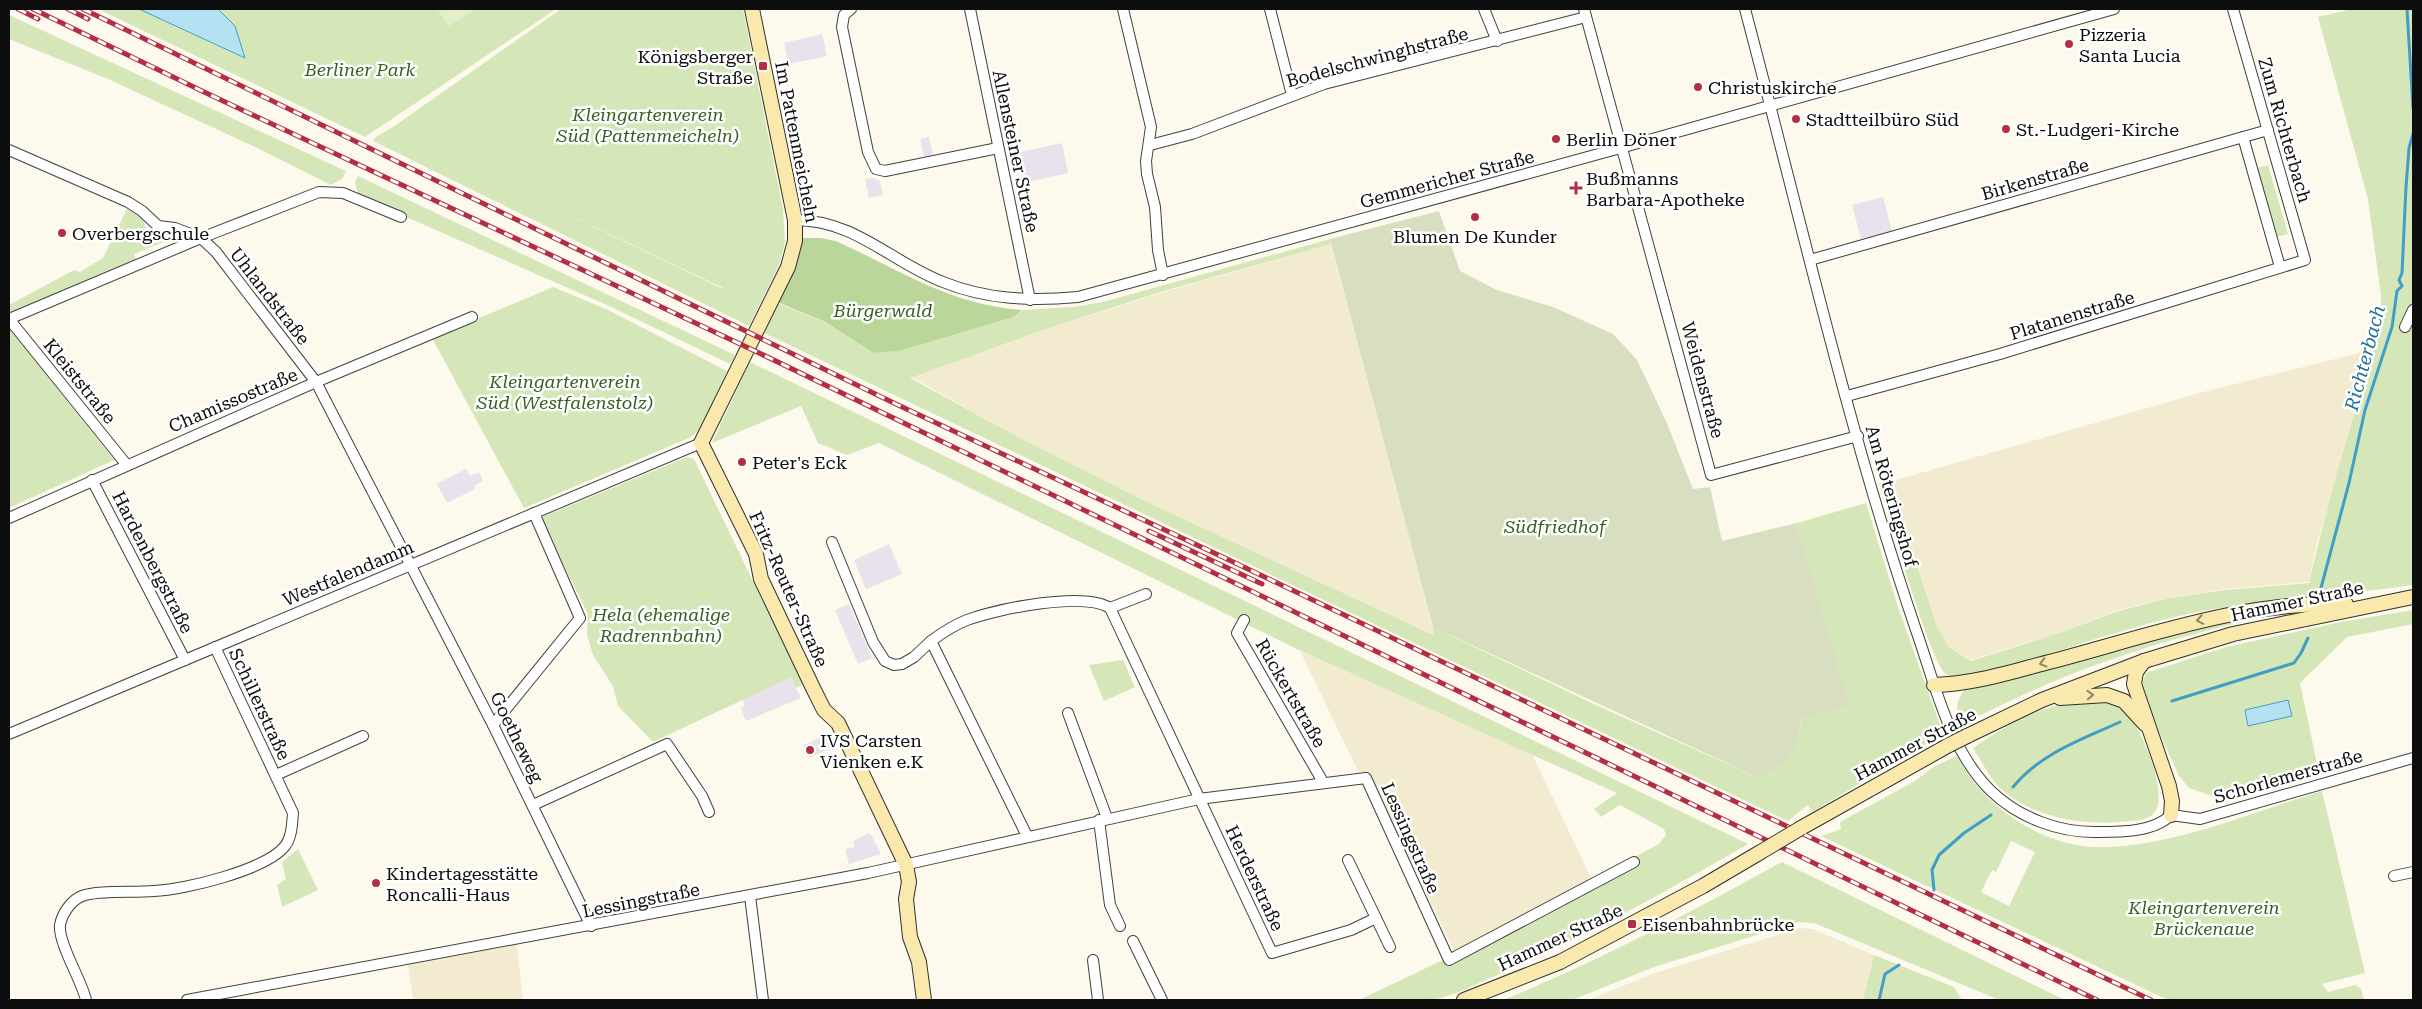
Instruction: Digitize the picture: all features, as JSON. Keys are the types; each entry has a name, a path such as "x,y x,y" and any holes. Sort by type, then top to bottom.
{"main road":[{"name":"Im Pattenmeicheln","path":"701,443 788,266 795,241 795,220 752,9"},
{"name":"Fritz-Reuter-Straße","path":"701,443 756,554 761,579 783,626 824,710 838,723 906,865 909,882 906,899 910,937 919,962 924,1000"},
{"name":"Hammer Straße","path":"1464,1000 1560,962 1703,886 1801,828 1967,736 2042,700 2144,661 2233,634 2413,597"},
{"path":"1934,685 1974,681 2189,622 2274,606 2307,603 2370,605"},
{"path":"2144,661 2136,672 2134,684 2169,786 2172,802 2171,815"},
{"path":"2042,700 2090,694 2107,695 2124,701 2147,726"}],"street":[{"path":"851,9 844,15 842,27 868,152 876,169 885,171 998,148"},
{"name":"Allensteiner Straße","path":"970,9 1030,300"},
{"path":"1123,9 1151,127 1150,145 1146,161 1147,174 1155,207 1158,250 1163,274"},
{"path":"1270,9 1292,95"},
{"path":"1484,9 1497,41"},
{"name":"Am Röteringshof","path":"1745,9 1810,260 1895,566 1934,685 1951,730 1972,768 1991,791 2016,811 2056,827 2094,832 2142,828 2160,824 2171,815"},
{"name":"Gemmericher Straße","path":"795,220 817,220 842,227 951,285 988,296 1030,300 1078,297 1624,147 2114,9"},
{"name":"Zum Richterbach","path":"2233,9 2306,260"},
{"path":"1585,13 1624,147"},
{"name":"Bodelschwinghstraße","path":"1150,145 1192,134 1324,84 1497,41 1585,13"},
{"name":"Birkenstraße","path":"1810,260 2268,130"},
{"path":"2243,137 2280,267"},
{"name":"Weidenstraße","path":"1624,147 1711,475 1858,436"},
{"name":"Uhlandstraße","path":"9,150 128,202 142,211 158,226 175,228 202,238 216,252 316,382 412,564"},
{"path":"9,319 202,238 319,192 343,193 401,217"},
{"name":"Platanenstraße","path":"1847,396 2000,354 2306,260"},
{"path":"2405,327 2413,310"},
{"name":"Chamissostraße","path":"9,518 126,464 316,382 472,318"},
{"name":"Kleiststraße","path":"9,319 126,464"},
{"name":"Westfalendamm","path":"9,734 701,443"},
{"name":"Hardenbergstraße","path":"92,480 185,660"},
{"path":"494,725 580,618 534,512"},
{"path":"832,542 873,642 885,661 894,665 902,664 914,657 945,631 966,620 995,612 1053,602 1098,602 1110,608 1199,799"},
{"name":"Goetheweg","path":"412,564 494,725 591,926"},
{"path":"1110,608 1146,594"},
{"name":"Rückertstraße","path":"1244,620 1237,633 1323,782"},
{"path":"931,641 1027,836"},
{"name":"Schillerstraße","path":"86,1000 63,942 60,927 64,913 75,900 83,896 157,891 226,876 272,855 284,846 291,832 293,813 215,646"},
{"path":"1068,713 1103,819 1110,904 1120,926"},
{"name":"Schillerstraße","path":"276,775 363,736"},
{"path":"533,805 667,744 702,796 710,812"},
{"name":"Schorlemerstraße","path":"2171,815 2200,819 2413,758"},
{"name":"Lessingstraße","path":"186,1000 750,896 906,865 1027,836 1199,799 1323,782 1366,778 1449,960 1634,862"},
{"name":"Herderstraße","path":"1199,799 1272,954 1350,930 1376,918"},
{"path":"1348,860 1390,947"},
{"path":"2394,876 2413,872"},
{"path":"750,896 763,1000"},
{"path":"1133,941 1162,1000"},
{"path":"1093,960 1098,1000"}],"shaded area":[{"path":"822,34 827,56 789,64 784,43"},
{"path":"929,137 933,155 924,157 920,139"},
{"path":"1062,143 1068,173 1023,183 1017,153"},
{"path":"873,178 880,181 883,195 869,198 865,179"},
{"path":"1883,197 1892,231 1861,239 1852,205"},
{"path":"1331,244 1435,635 1145,501 1022,439 911,377 1046,329 1164,292"},
{"path":"2375,349 2316,546 2309,582 2225,589 2168,598 2115,611 2065,631 1971,660 1949,647 1937,625 1926,597 1889,482 2203,392"},
{"path":"466,469 470,476 479,472 483,481 474,486 475,489 447,503 437,484"},
{"path":"889,544 902,574 866,589 854,560"},
{"path":"849,604 872,658 858,664 835,610"},
{"path":"1300,651 1532,754 1592,880 1455,953 1367,772 1359,773"},
{"path":"791,677 801,698 746,721 741,708 745,706 742,699"},
{"path":"826,735 832,748 809,758 803,745"},
{"path":"870,833 881,854 849,864 845,849 855,847 853,841"},
{"path":"1799,928 1813,929 1874,955 1863,1000 1588,1000 1655,973"},
{"path":"516,939 523,1000 413,1000 407,959"}],"green space":[{"name":"Berliner Park","path":"98,9 139,9 244,58 235,26 218,9 556,9 365,137"},
{"path":"437,9 475,9 449,26"},
{"name":"Kleingartenverein Süd (Pattenmeicheln)","path":"561,9 743,9 783,209 785,242 779,265 749,326 373,141 377,136 393,127","holes":["513,188 723,288 723,289"]},
{"path":"2352,9 2413,9 2413,585 2239,605 2194,613 2133,628 1998,670 1966,676 1954,676 1945,673 1938,663 1920,616 1879,484 1889,482 1937,626 1949,647 1971,661 2065,631 2115,612 2169,598 2225,590 2309,583 2336,475 2379,326 2381,296 2368,199 2318,17"},
{"path":"9,15 346,171 342,179 331,185 257,148 108,79 9,39"},
{"path":"2268,165 2288,234 2276,237 2256,168"},
{"path":"358,176 735,355 730,364 607,305 358,196 355,182"},
{"path":"127,209 142,218 148,235 161,238 170,230 180,235 134,254 136,260 9,314 9,305 74,270 80,272 103,258"},
{"name":"Südfriedhof","path":"1439,211 1460,271 1497,290 1553,307 1613,334 1637,360 1666,421 1693,489 1710,487 1722,541 1797,523 1849,706 1801,719 1794,749 1790,756 1778,767 1759,778 1433,627 1330,239"},
{"name":"Bürgerwald","path":"802,238 821,238 836,241 948,294 996,307 1022,310 1014,317 899,351 874,353 823,321 777,302 798,258"},
{"path":"1330,239 1331,244 1164,291 1046,329 910,378 1022,439 1145,501 1434,635 1433,627 1598,706 1759,778 1800,730 1801,719 1848,706 1797,523 1866,503 1897,604 1943,734 1812,812 1808,805 1788,821 764,333 777,303 822,321 874,353 899,351 1014,317 1023,310 1074,307 1103,302"},
{"name":"Kleingartenverein Süd (Westfalenstolz)","path":"553,287 606,309 727,371 700,429 691,437 524,508 432,338"},
{"path":"9,328 114,460 9,508"},
{"path":"750,362 1748,844 1598,927 1459,992 1423,1001 1359,1000 1445,959 1659,844 1666,835 1664,829 1620,805 1601,817 1594,809 1617,793 1301,651 879,443 847,455 818,443 801,406 712,443"},
{"name":"Hela (ehemalige Radrennbahn)","path":"687,457 694,459 803,685 796,688 791,677 653,742 618,706 613,686 593,655 587,635 588,614 540,518"},
{"path":"2413,610 2413,624 2347,637 2300,683 2319,773 2221,799 2189,788 2179,776 2141,686 2146,673 2226,647 2341,622","holes":["2288,700 2248,726 2245,710"]},
{"path":"2268,615 2127,654 2069,675 1960,725 1957,707 1964,690 2180,629"},
{"path":"1123,660 1135,687 1104,701 1089,665"},
{"path":"2095,701 2113,704 2123,709 2130,717 2144,743 2156,776 2158,791 2158,804 2154,813 2147,818 2137,821 2086,822 2054,816 2024,805 1998,786 1973,748 2005,728 2041,711 2064,704"},
{"name":"Kleingartenverein Brückenaue","path":"1957,756 1977,786 1993,803 2022,824 2056,840 2094,847 2121,846 2179,836 2322,791 2365,973 2322,984 2328,992 2355,985 2361,989 2364,1000 2168,1000 1821,836 1841,829 1840,822 1915,781 1935,766","holes":["2011,841 2035,852 2009,906 1981,892 1992,870 1996,872"]},
{"path":"298,849 318,890 282,907 277,885 286,879 282,862"},
{"path":"1782,862 2065,1000 1999,1000 1814,923 1798,922 1654,967 1572,1000 1503,1000 1574,969 1644,935"},
{"path":"1874,955 1954,987 1962,1000 1863,1000"}],"water":[{"path":"139,9 218,9 235,26 245,58"},
{"path":"2288,700 2292,716 2248,726 2245,710"}],"waterway":[{"name":"Richterbach","path":"2407,9 2413,108"},
{"name":"Richterbach","path":"2321,588 2349,483 2365,410 2392,327 2397,291 2402,286 2399,280 2402,273 2409,148 2413,134"},
{"name":"Richterbach","path":"2172,701 2294,663 2308,638"},
{"name":"Richterbach","path":"2013,787 2036,765 2062,748 2120,722"},
{"name":"Richterbach","path":"1934,890 1932,870 1939,855 1964,833 1991,815"},
{"name":"Richterbach","path":"1879,1000 1885,974 1899,965"}],"railway":[{"path":"18,9 38,19"},
{"path":"33,9 202,91 755,351 2097,1000"},
{"path":"68,9 88,19"},
{"path":"83,9 898,405 1227,559 2151,1000"},
{"path":"1149,531 1262,584"}],"place":[{"name":"Pizzeria Santa Lucia","path":"2069,44"},
{"name":"Königsberger Straße","path":"763,66"},
{"name":"Christuskirche","path":"1698,87"},
{"name":"Stadtteilbüro Süd","path":"1796,119"},
{"name":"St.-Ludgeri-Kirche","path":"2006,129"},
{"name":"Berlin Döner","path":"1556,139"},
{"name":"Bußmanns Barbara-Apotheke","path":"1576,188"},
{"name":"Blumen De Kunder","path":"1475,217"},
{"name":"Overbergschule","path":"62,233"},
{"name":"Peter's Eck","path":"742,462"},
{"name":"IVS Carsten Vienken e.K","path":"810,750"},
{"name":"Kindertagesstätte Roncalli-Haus","path":"376,883"},
{"name":"Eisenbahnbrücke","path":"1632,924"}]}
